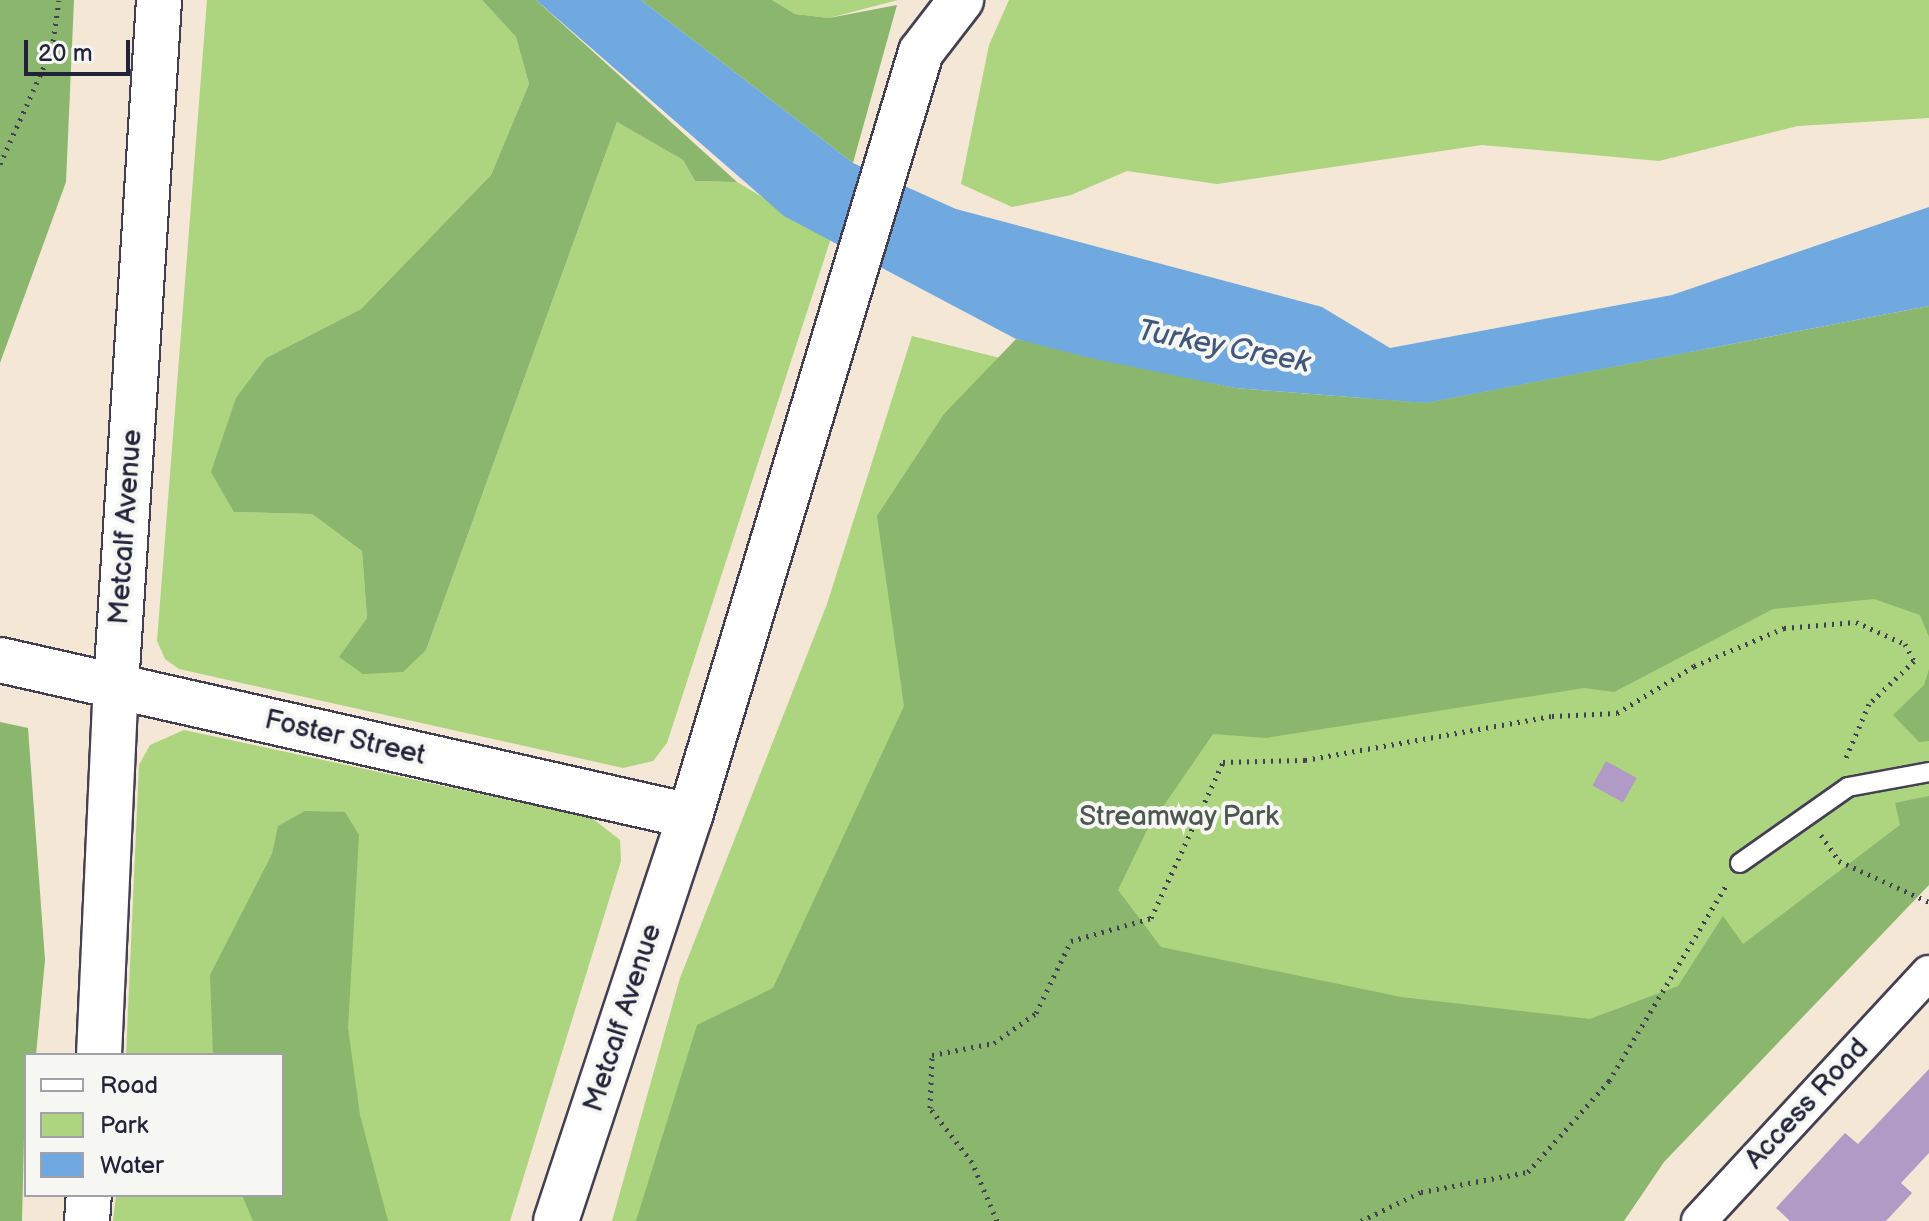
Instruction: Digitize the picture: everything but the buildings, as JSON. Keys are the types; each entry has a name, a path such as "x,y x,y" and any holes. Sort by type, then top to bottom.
{"main road":[{"name":"Metcalf Avenue","path":"99,1053 116,686 159,0"},
{"name":"Metcalf Avenue","path":"556,1221 690,816 828,372 921,52 932,0"},
{"path":"921,52 961,0"},
{"name":"Foster Street","path":"0,660 690,816"},
{"path":"87,1221 89,1197"}],"street":[{"name":"Access Road","path":"1699,1221 1924,983"}],"lane":[{"path":"1740,863 1848,787 1929,772"}],"path":[{"path":"0,164 52,49 59,0"},
{"path":"997,1221 972,1162 930,1108 932,1055 994,1043 1036,1013 1071,941 1151,918 1223,762 1305,760 1552,716 1617,713 1694,666 1784,628 1856,622 1905,644 1914,661 1869,704 1845,759"},
{"path":"1839,861 1929,902"},
{"path":"1361,1221 1421,1192 1528,1172 1609,1081 1728,883"}],"green space":[{"path":"0,0 74,0 66,182 0,363"},
{"path":"207,0 482,0 516,37 529,84 491,175 361,309 266,358 234,512 312,514 362,551 367,618 340,657 426,650 617,122 683,160 695,181 737,182 831,238 667,743 653,761 623,768 179,669 165,659 157,641"},
{"path":"482,0 536,0 737,182 695,181 683,160 617,122 426,650 403,672 363,674 339,657 367,618 362,551 312,514 234,512 211,472 236,398 266,358 361,309 491,175 529,84 516,37"},
{"path":"641,0 772,0 795,14 829,18 897,5 853,163"},
{"path":"772,0 898,0 829,18 795,14"},
{"path":"1009,0 1929,0 1929,118 1798,126 1659,161 1482,145 1217,184 1127,171 1071,195 1012,207 961,184 989,45"},
{"name":"Streamway Park","path":"1929,306 1929,637 1920,615 1874,599 1773,609 1614,692 1584,688 1266,738 1213,734 1147,830 1118,890 1161,947 1401,997 1590,1019 1678,986 1723,916 1743,944 1900,825 1895,803 1929,796 1929,885 1664,1162 1624,1221 636,1221 697,1025 773,988 904,706 877,516 944,414 1016,339 1235,388 1426,403"},
{"name":"Streamway Park","path":"1929,317 1929,841 1560,1221 612,1221 680,978 827,604 912,336 1236,417"},
{"path":"1929,669 1929,741 1919,742 1893,715 1924,685"},
{"path":"0,722 28,728 45,960 36,1053 24,1053 22,1221 0,1221"},
{"path":"184,730 592,818 620,840 621,861 510,1221 113,1221 116,1197 284,1197 284,1053 126,1053 139,765 150,745"},
{"path":"305,811 345,812 359,835 348,1028 360,1115 388,1221 253,1221 243,1197 284,1197 284,1053 213,1053 210,975 272,854 278,826"}],"water":[{"name":"Turkey Creek","path":"536,0 641,0 853,163 956,209 1322,307 1390,348 1672,295 1929,207 1929,306 1426,403 1235,388 1090,358 1016,339 784,216"}]}
